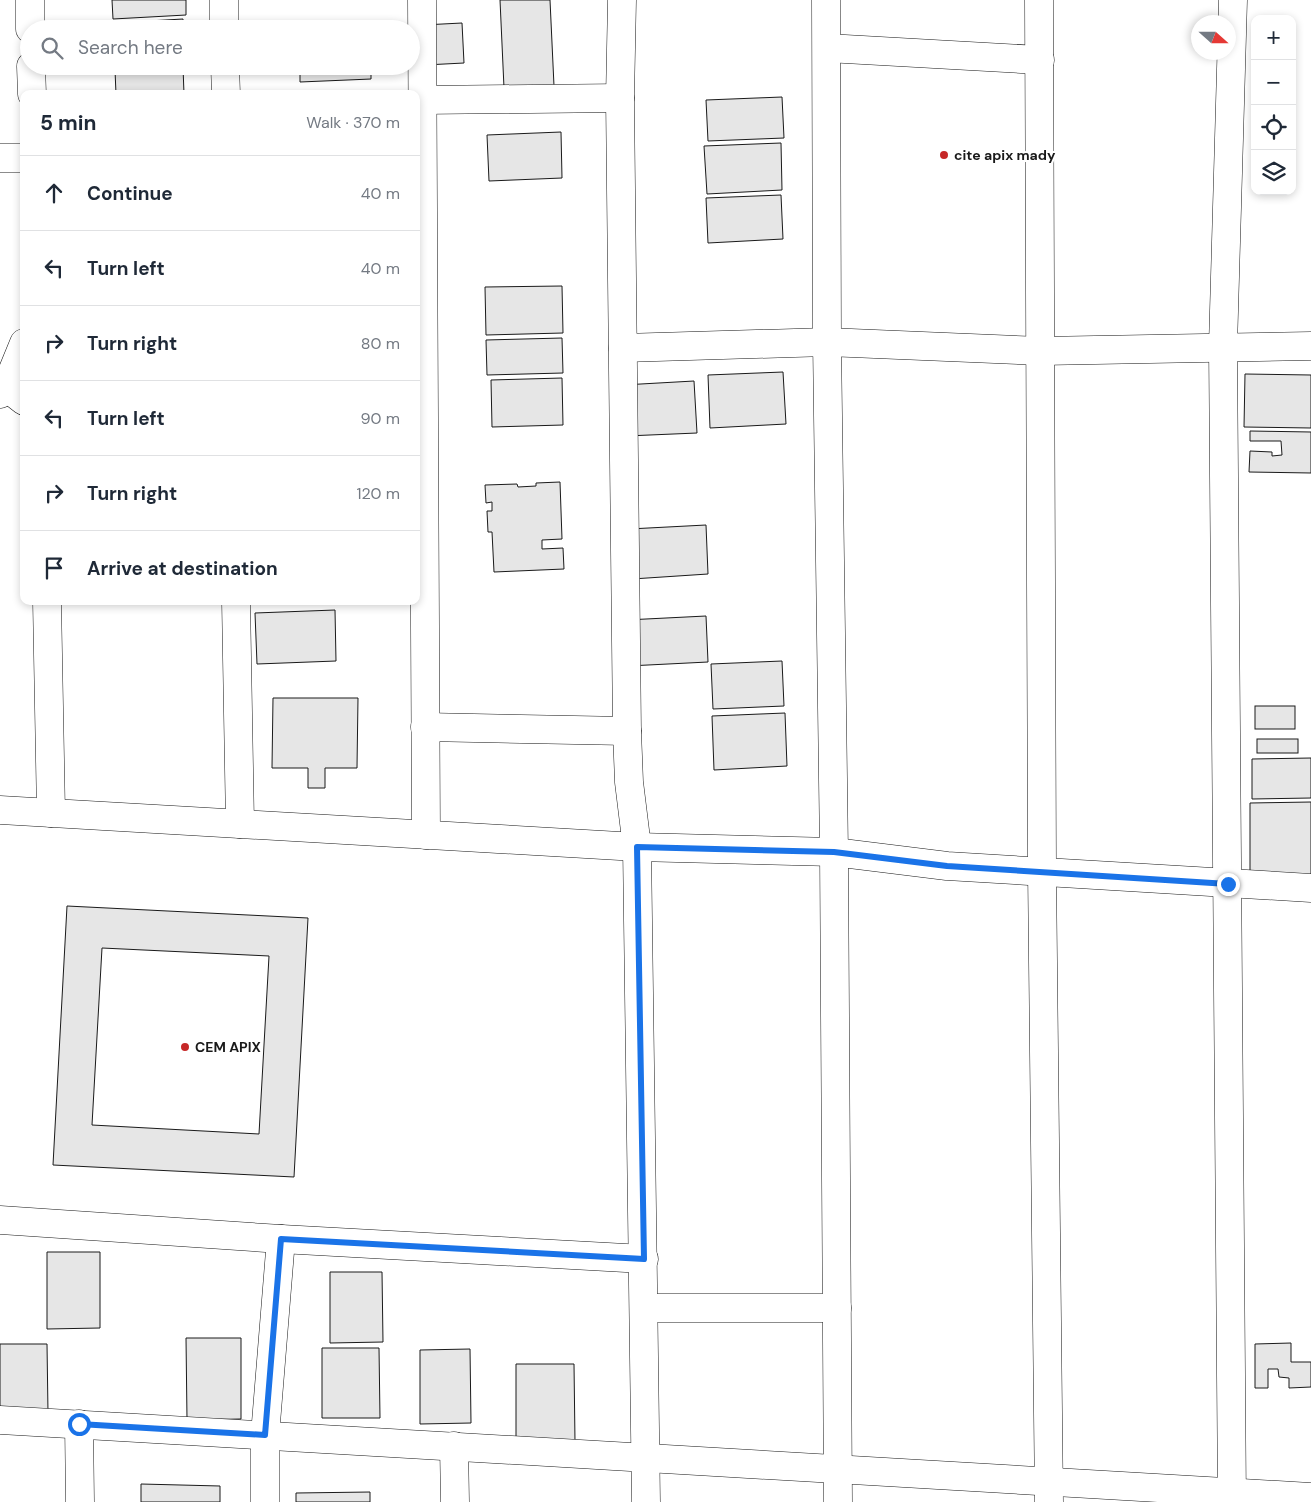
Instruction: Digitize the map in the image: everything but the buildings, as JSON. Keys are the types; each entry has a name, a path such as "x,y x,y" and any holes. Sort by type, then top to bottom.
{"street":[{"path":"30,0 30,20"},
{"path":"224,0 224,20"},
{"path":"422,0 420,278 426,835"},
{"path":"622,0 620,98 627,731 628,782 637,847 646,1502"},
{"path":"826,0 827,342 834,852 838,1502"},
{"path":"1039,0 1042,871 1049,1491"},
{"path":"1232,1498 1223,346 1233,0"},
{"path":"826,48 1040,60"},
{"path":"31,75 32,90"},
{"path":"225,75 226,90"},
{"path":"422,100 620,98"},
{"path":"0,158 20,158"},
{"path":"623,348 827,342 1041,351 1223,346 1311,346"},
{"path":"8,385 20,354"},
{"path":"47,605 51,813"},
{"path":"236,605 240,824"},
{"path":"424,727 627,731"},
{"path":"0,810 637,847 834,852 947,866 1311,888"},
{"path":"0,1220 281,1239 644,1259"},
{"path":"266,1502 265,1435 281,1239"},
{"path":"644,1308 837,1308"},
{"path":"0,1420 838,1469 1049,1491 1232,1498 1311,1497"},
{"path":"79,1424 80,1502"},
{"path":"454,1446 455,1502"}],"place":[{"name":"cite apix mady","path":"944,155"},
{"name":"CEM APIX","path":"185,1047"}],"route":[{"path":"79,1424 265,1435 281,1239 644,1259 637,847 834,852 947,866 1228,884"}]}
